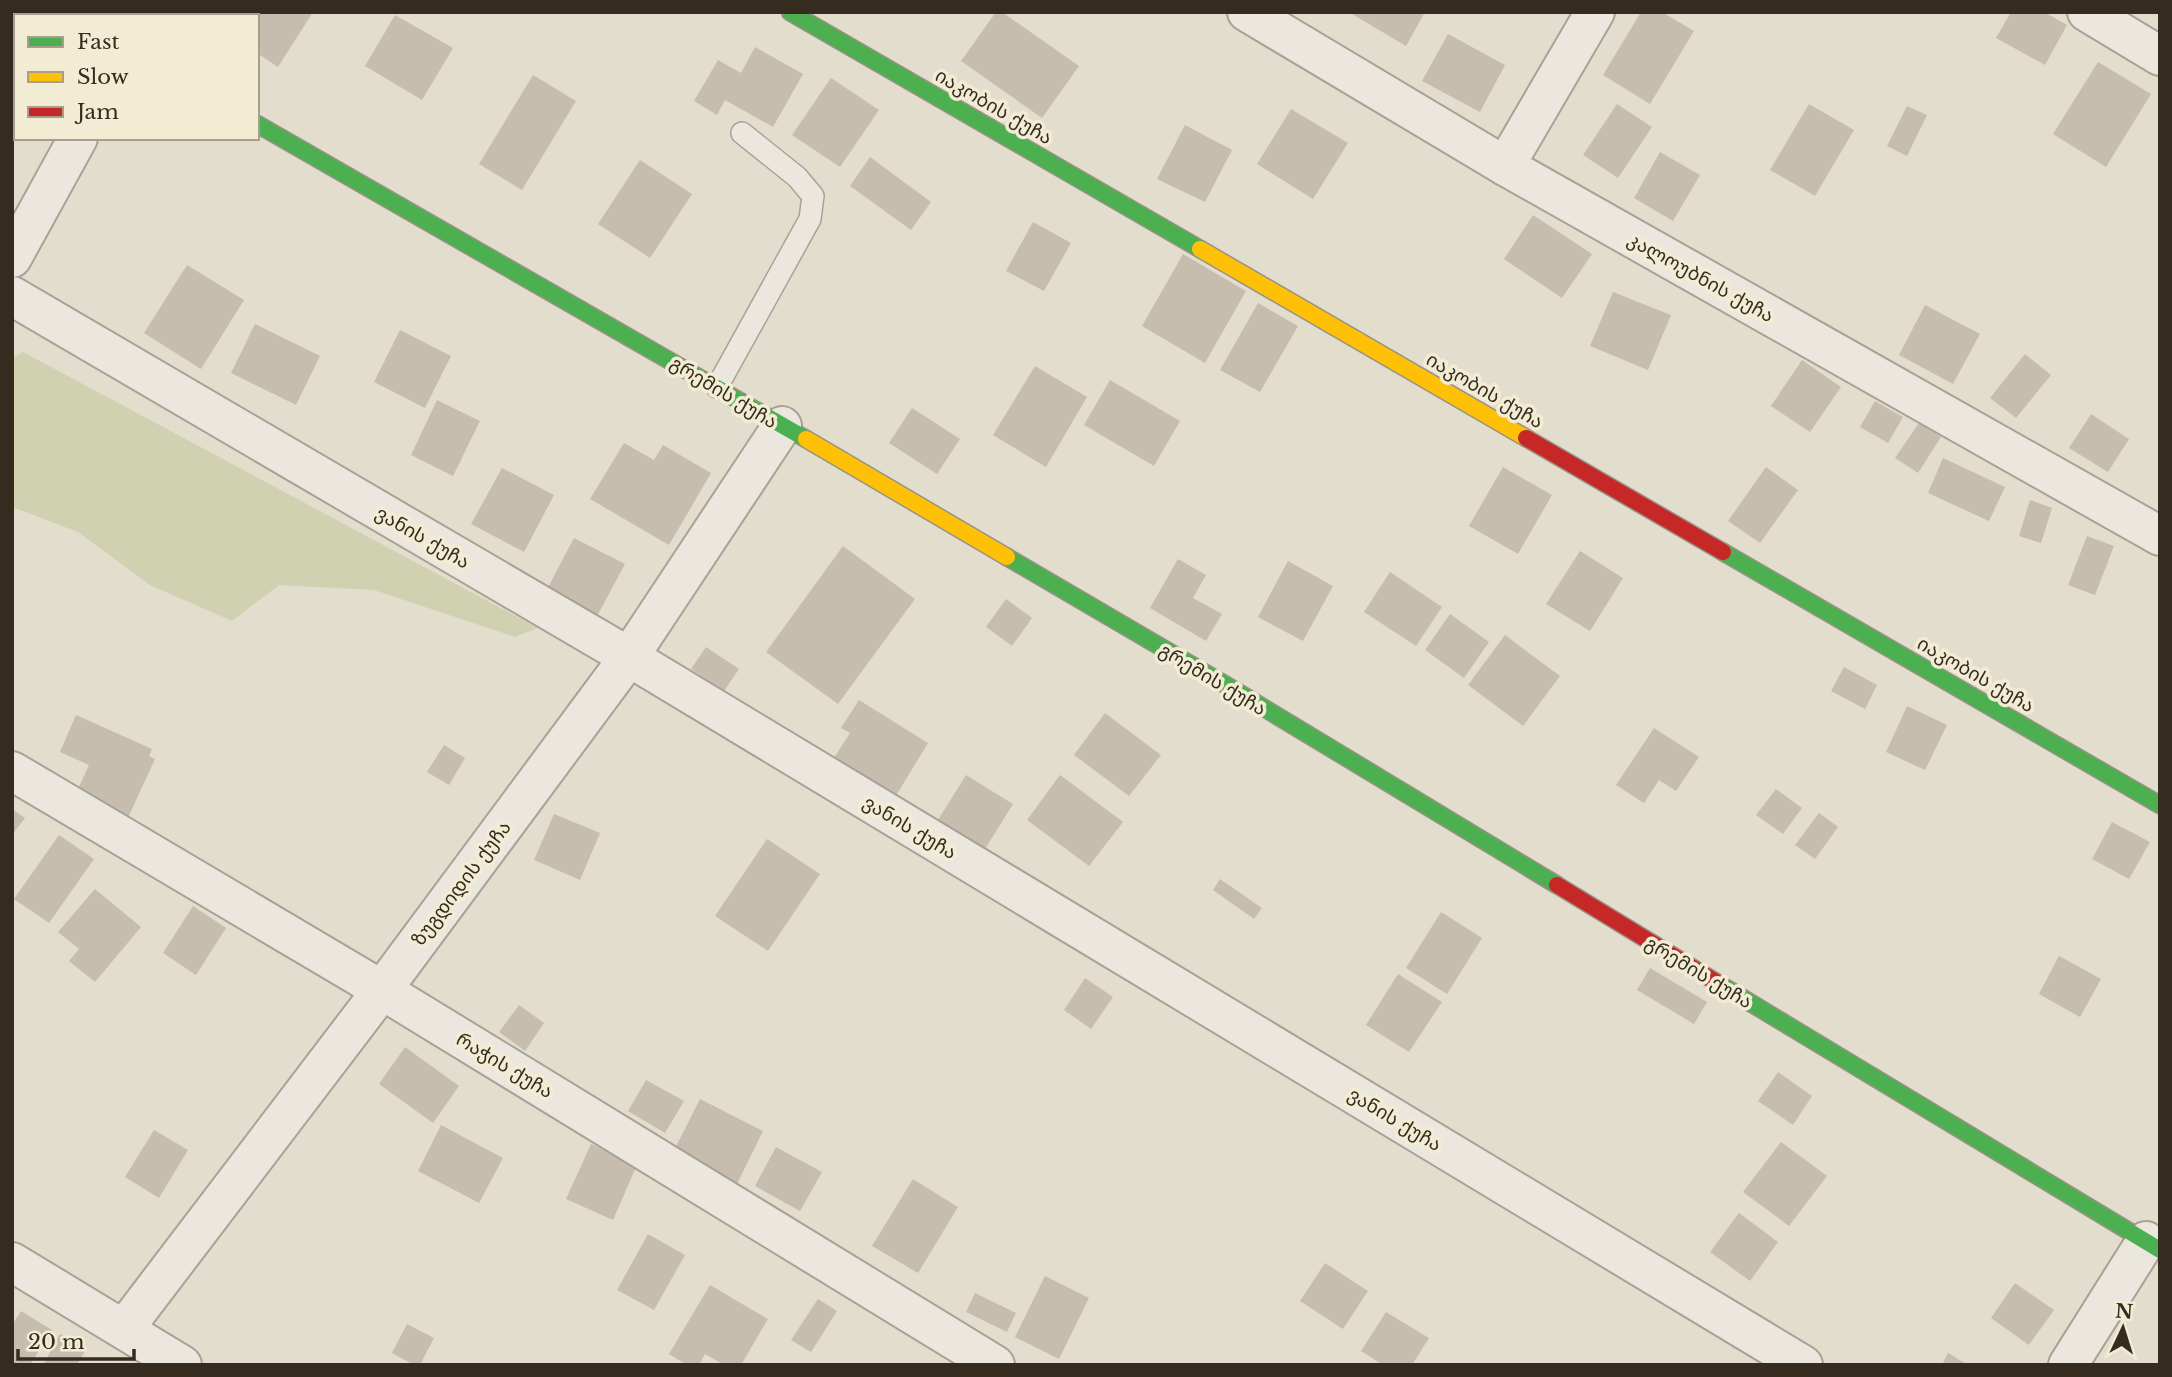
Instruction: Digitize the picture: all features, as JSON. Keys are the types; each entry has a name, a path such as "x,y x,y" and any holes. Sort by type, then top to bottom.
{"street":[{"name":"იაკობის ქუჩა","path":"790,12 2160,805"},
{"name":"კალოუბნის ქუჩა","path":"1247,12 1505,166 2160,536"},
{"path":"1505,166 1595,12"},
{"path":"2087,12 2160,56"},
{"name":"გრემის ქუჩა","path":"259,125 717,387 1236,691 2153,1245"},
{"path":"12,258 77,140"},
{"name":"ვანის ქუჩა","path":"12,296 629,657 1803,1365"},
{"name":"ზუგდიდის ქუჩა","path":"124,1329 382,990 629,657 782,426"},
{"name":"რაჭის ქუჩა","path":"12,771 382,990 995,1365"},
{"path":"2068,1365 2153,1245"},
{"path":"12,1262 182,1365"}],"lane":[{"path":"717,387 810,219 813,196 797,177 742,133"}],"green space":[{"path":"23,352 538,628 515,637 374,590 279,585 232,621 150,585 78,532 12,507 12,358"}],"building":[{"path":"313,12 278,67 259,54 259,14 233,14"},
{"path":"996,12 1002,12 1079,66 1042,118 961,61"},
{"path":"1425,12 1406,46 1352,14"},
{"path":"1641,12 1662,12 1694,31 1650,104 1603,75"},
{"path":"2011,12 2044,12 2067,25 2045,65 1996,38"},
{"path":"395,15 453,48 422,100 365,66"},
{"path":"1448,34 1505,65 1480,112 1422,81"},
{"path":"755,47 803,74 773,127 725,100 717,115 694,101 718,60 741,73"},
{"path":"2098,62 2151,94 2106,167 2053,134"},
{"path":"533,75 576,101 522,190 479,164"},
{"path":"831,78 879,110 840,167 792,135"},
{"path":"1617,104 1652,127 1618,178 1583,155"},
{"path":"1809,104 1854,130 1815,196 1770,170"},
{"path":"1907,106 1927,115 1907,156 1887,146"},
{"path":"1291,109 1348,143 1313,199 1257,164"},
{"path":"1185,125 1232,150 1205,202 1157,179"},
{"path":"1660,152 1700,175 1673,221 1634,198"},
{"path":"870,157 931,202 911,230 850,186"},
{"path":"640,160 692,194 650,258 598,224"},
{"path":"1533,215 1592,254 1562,298 1504,259"},
{"path":"1033,222 1071,243 1044,291 1006,271"},
{"path":"1183,254 1246,291 1205,363 1142,326"},
{"path":"187,265 244,300 201,369 144,333"},
{"path":"1613,292 1671,315 1648,370 1590,346"},
{"path":"1258,303 1298,326 1260,392 1220,370"},
{"path":"1925,305 1980,334 1953,384 1899,355"},
{"path":"255,324 320,356 296,405 231,373"},
{"path":"400,330 451,356 425,408 374,382"},
{"path":"2025,354 2051,375 2016,418 1990,398"},
{"path":"1802,360 1841,387 1810,432 1771,406"},
{"path":"1035,366 1087,397 1046,467 993,435"},
{"path":"1110,380 1180,421 1154,466 1084,425"},
{"path":"437,400 480,421 453,476 411,455"},
{"path":"1875,401 1903,417 1888,443 1860,427"},
{"path":"912,408 960,439 937,474 889,443"},
{"path":"2091,414 2129,439 2108,472 2069,448"},
{"path":"1919,423 1941,437 1918,473 1895,458"},
{"path":"624,443 654,460 663,445 711,473 669,545 590,499"},
{"path":"1943,458 2005,487 1989,521 1928,493"},
{"path":"1503,467 1552,495 1518,554 1469,526"},
{"path":"1766,467 1798,490 1760,543 1728,521"},
{"path":"502,468 554,495 524,552 471,524"},
{"path":"2030,500 2052,508 2041,543 2019,536"},
{"path":"2087,536 2114,546 2095,595 2068,585"},
{"path":"574,538 625,564 595,620 545,593"},
{"path":"843,546 915,599 838,704 766,652"},
{"path":"1580,551 1623,578 1590,631 1546,604"},
{"path":"1178,559 1206,575 1193,598 1222,614 1206,641 1150,608"},
{"path":"1288,561 1333,586 1303,641 1258,617"},
{"path":"1390,572 1442,607 1416,646 1364,612"},
{"path":"1006,599 1032,618 1012,646 986,627"},
{"path":"1450,614 1489,642 1464,678 1425,650"},
{"path":"1505,635 1560,676 1523,726 1468,685"},
{"path":"706,647 739,669 724,691 691,669"},
{"path":"1844,667 1877,685 1865,709 1831,691"},
{"path":"859,700 928,743 894,799 832,761 850,733 841,728"},
{"path":"1907,706 1947,725 1925,770 1886,752"},
{"path":"1105,713 1161,755 1129,796 1074,755"},
{"path":"76,715 152,749 149,756 155,759 126,822 74,798 89,765 60,752"},
{"path":"1654,728 1699,757 1676,791 1659,780 1644,803 1616,785"},
{"path":"444,745 465,758 449,785 427,772"},
{"path":"966,775 1013,804 980,857 933,828"},
{"path":"1060,775 1123,822 1089,866 1027,820"},
{"path":"1776,789 1802,808 1783,834 1756,815"},
{"path":"12,809 25,818 12,835"},
{"path":"1819,813 1838,827 1815,859 1795,845"},
{"path":"554,814 600,833 580,880 534,860"},
{"path":"2112,822 2150,842 2129,879 2092,859"},
{"path":"59,835 94,859 49,923 14,899"},
{"path":"767,839 820,874 768,951 715,916"},
{"path":"1220,879 1262,908 1254,919 1213,890"},
{"path":"95,889 141,927 95,982 69,961 79,949 58,932"},
{"path":"193,906 226,928 196,975 163,953"},
{"path":"1441,912 1482,938 1447,994 1406,968"},
{"path":"2059,956 2101,979 2080,1017 2039,994"},
{"path":"1650,968 1707,1002 1694,1024 1637,990"},
{"path":"1398,974 1442,1002 1409,1052 1366,1025"},
{"path":"1085,978 1113,997 1091,1029 1064,1010"},
{"path":"519,1005 544,1023 525,1051 499,1032"},
{"path":"405,1047 459,1086 433,1123 379,1084"},
{"path":"1778,1072 1812,1096 1793,1125 1758,1101"},
{"path":"646,1080 684,1101 665,1133 628,1111"},
{"path":"700,1099 763,1131 734,1190 670,1158"},
{"path":"441,1125 503,1158 479,1203 418,1171"},
{"path":"154,1130 188,1150 159,1198 125,1177"},
{"path":"1781,1142 1827,1176 1789,1226 1743,1192"},
{"path":"591,1144 637,1165 613,1220 566,1199"},
{"path":"776,1147 822,1172 800,1211 755,1186"},
{"path":"913,1179 958,1207 918,1273 872,1246"},
{"path":"1739,1213 1778,1242 1750,1281 1710,1252"},
{"path":"648,1234 685,1255 654,1310 617,1290"},
{"path":"1325,1263 1368,1291 1343,1329 1300,1301"},
{"path":"1045,1276 1089,1298 1059,1359 1015,1337"},
{"path":"2015,1283 2054,1310 2029,1345 1991,1318"},
{"path":"710,1285 768,1319 741,1365 724,1365 705,1354 699,1365 687,1365 669,1354"},
{"path":"975,1293 1016,1313 1007,1332 966,1312"},
{"path":"818,1299 837,1311 811,1352 791,1340"},
{"path":"21,1311 52,1330 30,1365 12,1365 12,1325"},
{"path":"1386,1312 1429,1338 1412,1365 1383,1365 1361,1351"},
{"path":"407,1324 434,1338 420,1365 414,1365 392,1353"},
{"path":"60,1334 86,1349 77,1365 43,1365"},
{"path":"1948,1353 1968,1365 1942,1365"}],"traffic: fast":[{"path":"790,12 1200,249"},
{"path":"259,125 806,439"},
{"path":"1723,552 2160,805"},
{"path":"1007,557 1236,691 1557,885"},
{"path":"1721,985 2160,1250"}],"traffic: slow":[{"path":"1200,249 1526,438"},
{"path":"806,439 1007,557"}],"traffic: jam":[{"path":"1526,438 1723,552"},
{"path":"1557,885 1721,985"}]}
